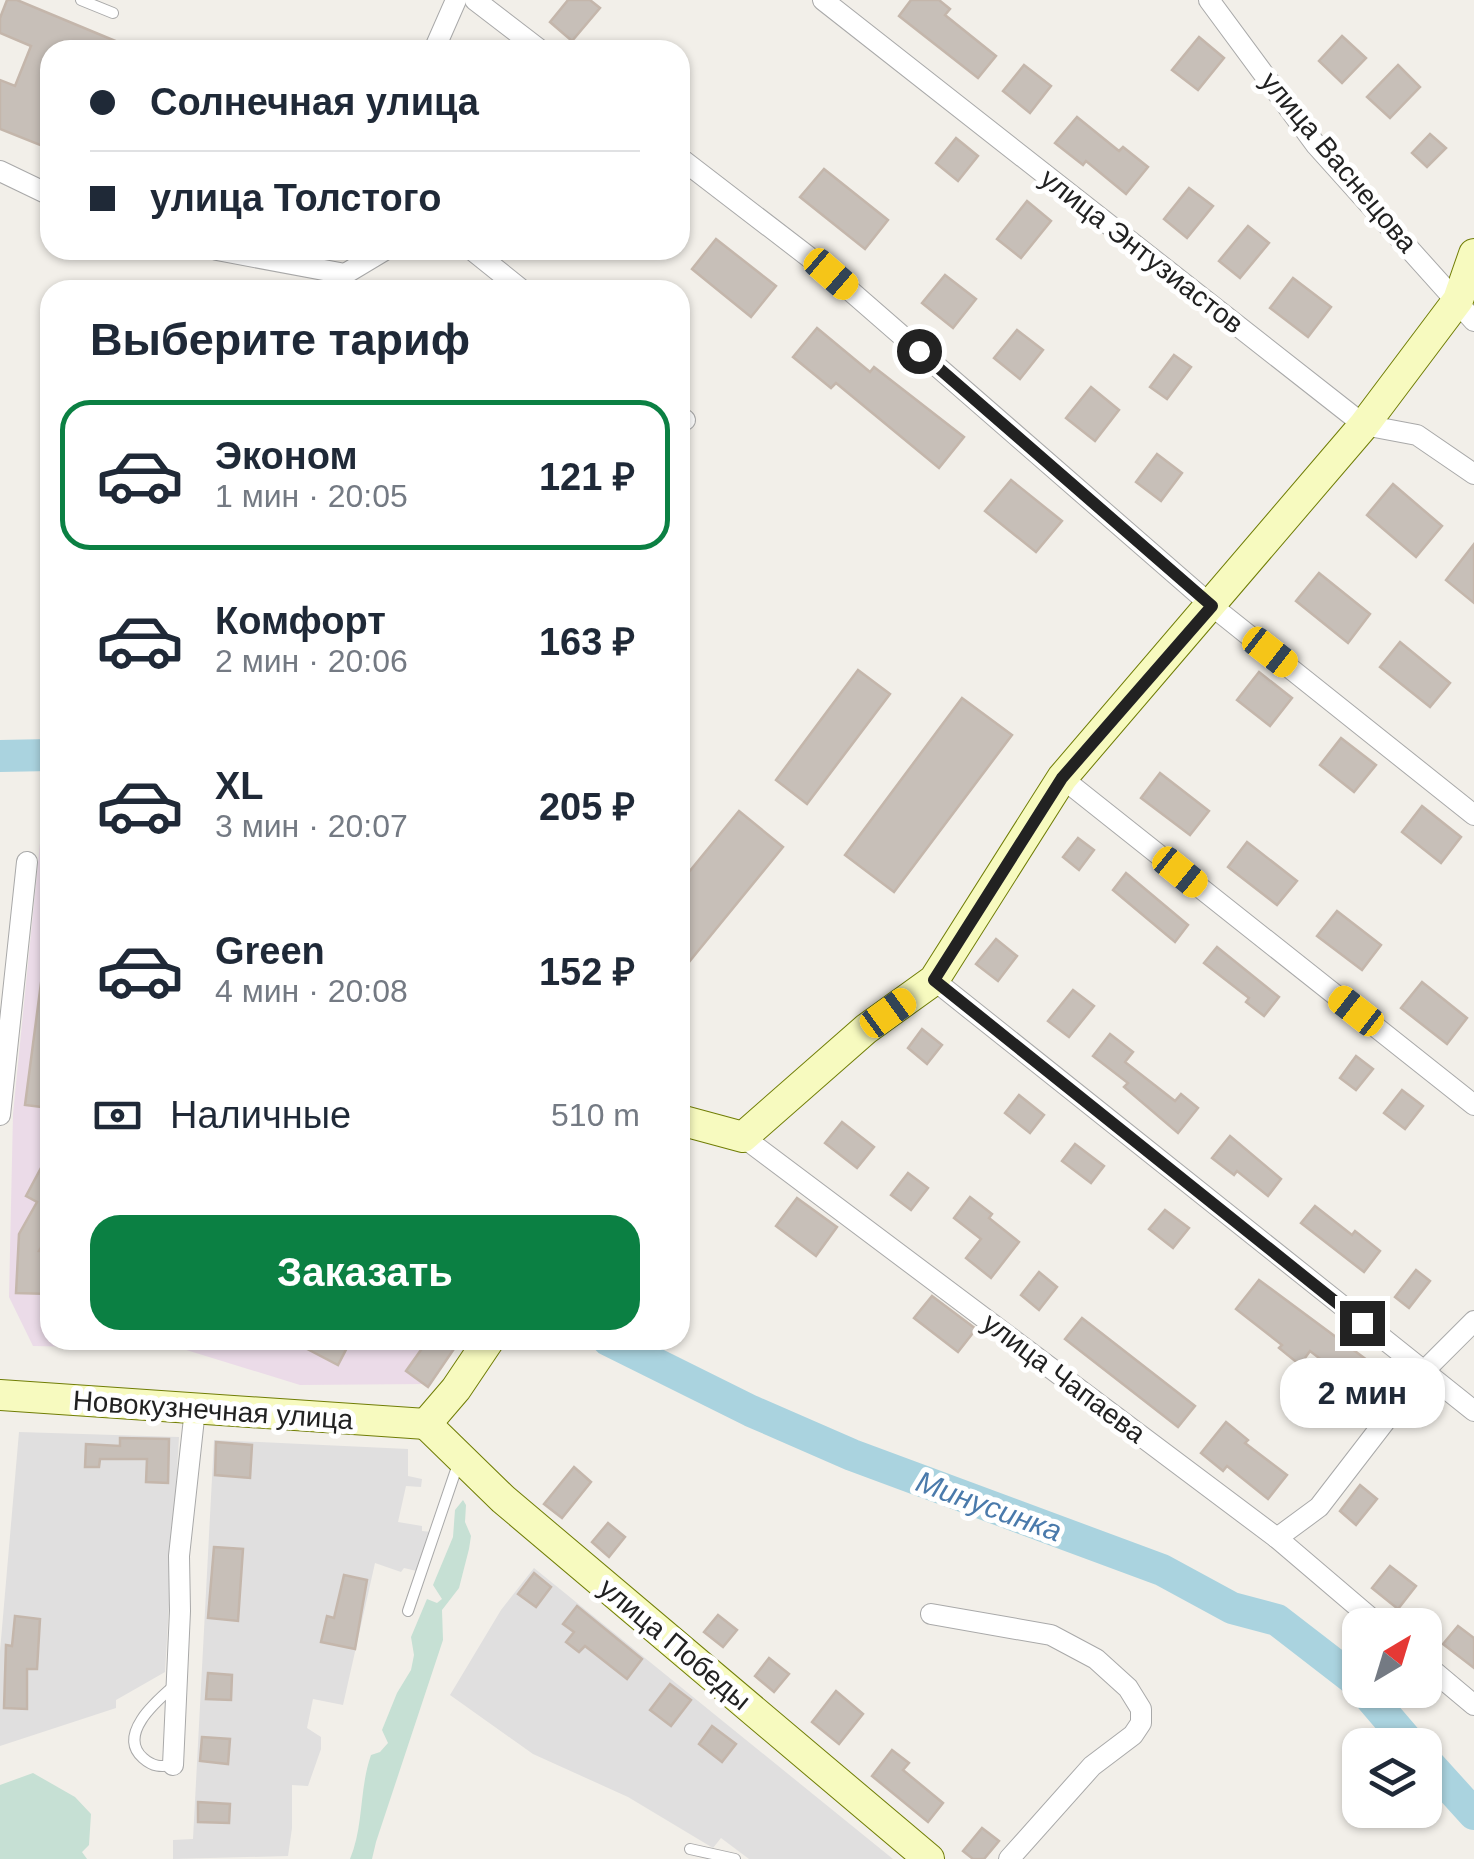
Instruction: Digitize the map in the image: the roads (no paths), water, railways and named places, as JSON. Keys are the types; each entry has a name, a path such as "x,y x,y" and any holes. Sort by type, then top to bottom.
{"street":[{"path":"438,40 456,0"},
{"path":"476,0 527,40"},
{"name":"улица Энтузиастов","path":"824,0 1364,425 1417,435 1474,474"},
{"name":"улица Васнецова","path":"1209,0 1316,144 1466,310"},
{"path":"690,166 831,274 1212,606 1474,815"},
{"path":"0,171 40,190"},
{"path":"690,1123 743,1137 866,1029 934,980 1062,778 1466,310 1474,254"},
{"path":"270,260 345,274 368,260"},
{"path":"484,260 510,280"},
{"path":"1062,778 1474,1104"},
{"path":"0,1115 27,862"},
{"path":"934,980 1474,1411"},
{"name":"улица Чапаева","path":"743,1137 1277,1538 1360,1608"},
{"path":"1277,1538 1319,1508 1423,1372 1474,1321"},
{"path":"426,1424 456,1390 482,1350"},
{"name":"Новокузнечная улица","path":"0,1395 426,1424"},
{"path":"173,1765 179,1556 195,1409"},
{"name":"улица Победы","path":"426,1424 503,1499 929,1859"},
{"path":"931,1614 1051,1634 1096,1659 1128,1688 1141,1709 1142,1723 1133,1735 1092,1766 1008,1859"},
{"path":"1442,1678 1474,1705"}],"lane":[{"path":"81,0 113,14"},
{"path":"408,1611 460,1459"},
{"path":"173,1765 159,1768 146,1761 137,1752 134,1739 138,1724 152,1705 176,1684"},
{"path":"690,1850 735,1859"}],"waterway":[{"name":"Минусинка","path":"0,756 40,755"},
{"name":"Минусинка","path":"628,1350 751,1411 852,1455 1162,1570 1232,1608 1277,1620 1342,1670"},
{"name":"Минусинка","path":"1379,1708 1396,1728"},
{"name":"Минусинка","path":"1442,1779 1474,1814"}]}
